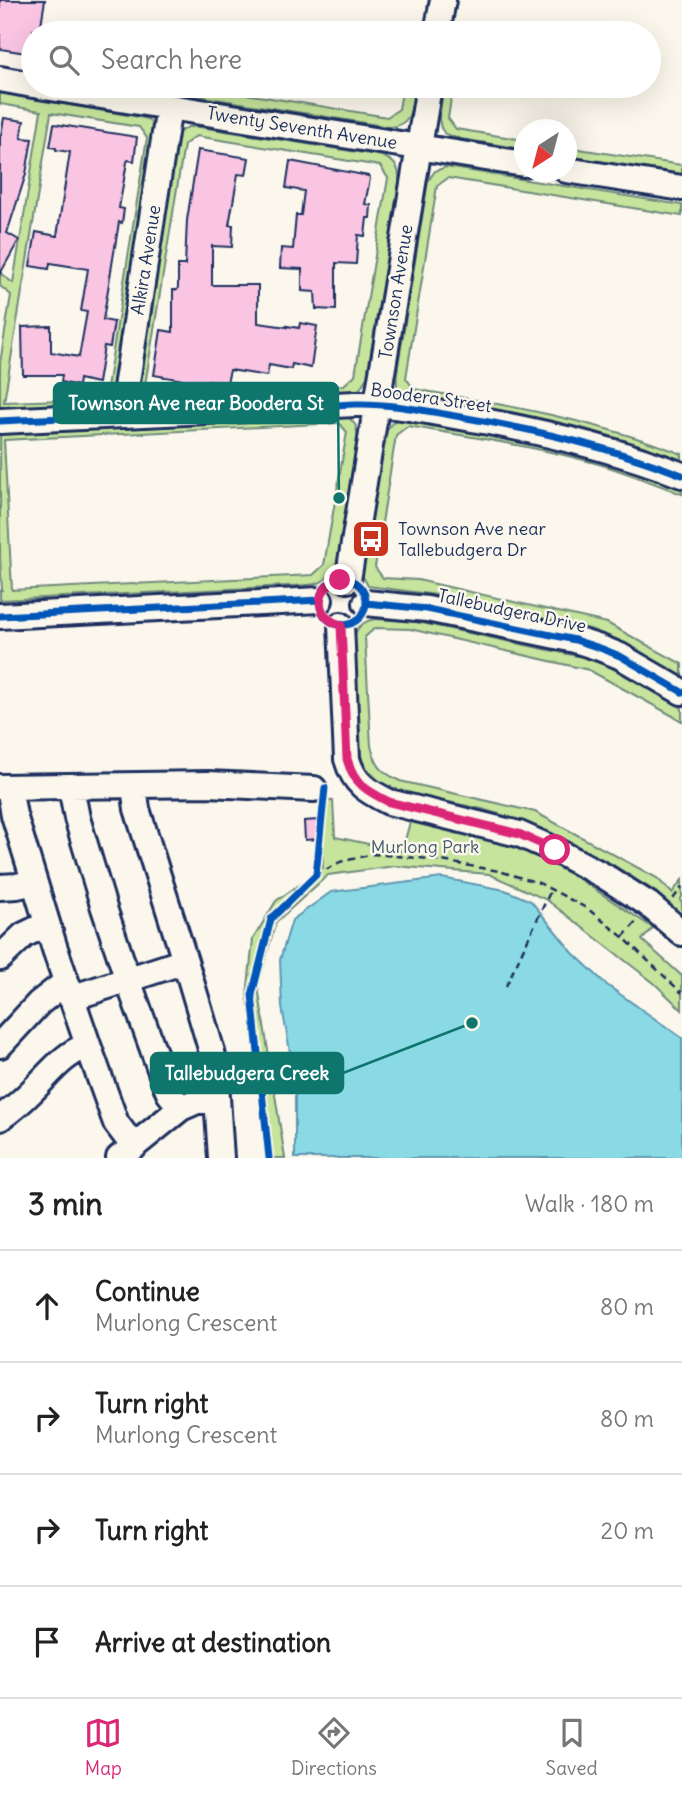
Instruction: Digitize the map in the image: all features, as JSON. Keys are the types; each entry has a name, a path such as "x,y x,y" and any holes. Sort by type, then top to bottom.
{"street":[{"path":"439,21 443,0"},
{"path":"0,79 21,83"},
{"name":"Twenty Seventh Avenue","path":"113,98 514,162"},
{"name":"Townson Avenue","path":"348,580 427,98"},
{"name":"Alkira Avenue","path":"122,414 169,107"},
{"path":"577,172 682,188"},
{"name":"Boodera Street","path":"0,421 378,404 424,410 559,436 623,454 682,475"},
{"path":"348,580 361,589 366,603 361,617 349,625 341,625 328,620 323,614 320,600 322,593 333,582 348,580"},
{"path":"0,616 320,600"},
{"name":"Tallebudgera Drive","path":"366,603 427,609 575,640 620,656 682,692"},
{"path":"341,625 347,759 351,773 359,784 389,802 519,834 555,850 604,876 648,904 682,933"},
{"path":"217,1099 197,1101 181,1108 126,1152 68,990 5,787 208,784 314,789"},
{"path":"134,786 137,809 212,1052 221,1158"},
{"path":"71,787 77,818 128,980 169,1093 181,1108"},
{"path":"0,887 34,882"},
{"path":"0,958 24,935 47,924"},
{"path":"0,1045 39,1003 68,990 128,980 185,961"},
{"path":"0,1118 33,1090 63,1059 88,1045"}],"path":[{"path":"309,882 340,862 373,854 430,859 499,871 539,883 589,909 682,993"},
{"path":"316,875 317,862"},
{"path":"506,986 551,890"},
{"path":"623,937 641,915"}],"green space":[{"path":"0,93 140,117 155,126 114,395 107,404 0,412 0,363 11,295 0,286 0,273 13,283 41,111 0,104","holes":["51,113 139,127 147,138 107,388 95,399 4,402"]},
{"path":"210,98 271,98 387,117 399,109 401,98 413,98 410,113 403,123 390,127"},
{"path":"442,98 451,98 448,118 456,129 514,138 514,147 461,139 445,134 439,119"},
{"path":"188,127 200,127 382,156 396,166 399,183 367,377 360,389 347,394 152,404 139,396 137,391 178,133","holes":["196,136 380,166 388,178 355,375 344,385 154,395 145,385 184,145"]},
{"path":"577,149 682,165 682,175 577,158"},
{"path":"446,167 514,178 514,182 539,182 682,205 682,216 448,178 437,186 406,378 414,389 583,423 649,442 682,454 682,463 406,397 400,392 397,372 428,181 435,171"},
{"path":"348,416 356,426 358,439 337,565 328,578 310,585 0,600 0,430","holes":["339,423 347,432 324,565 313,575 12,590 4,440"]},
{"path":"404,417 597,456 682,486 682,494 572,457 408,426 396,435 375,567 383,578 418,580 607,623 682,664 682,676 616,639 590,629 437,595 368,586 362,575 384,441 390,425"},
{"path":"375,619 417,622 582,657 608,666 682,708 682,721 589,670 410,629 375,628 365,637 371,746 377,763 388,775 400,781 535,812 657,878 672,893 682,880 682,917 651,889 550,832 482,809 400,792 381,783 362,760 354,638 361,625"},
{"name":"Murlong Park","path":"322,800 333,801 335,837 402,851 410,822 517,848 561,867 653,928 642,940 682,976 682,1010 654,983 547,900 489,874 395,866 328,875 276,922 258,987 285,1158 267,1158 265,1111 247,996 253,939 276,901 323,868"}],"water":[{"path":"442,878 505,890 531,901 573,953 607,985 682,1038 682,1158 295,1158 295,1080 282,1007 280,960 292,920 331,892"}],"building":[{"path":"0,0 45,0 42,21 21,21 21,52 0,49"},
{"path":"4,118 24,121 21,138 32,139 26,174 7,233 19,240 0,274 0,135"},
{"path":"54,124 137,137 134,161 127,162 119,208 124,209 122,223 119,222 103,320 114,322 110,347 104,346 98,383 79,379 78,386 61,382 62,375 23,375 22,327 51,326 51,352 79,357 87,312 81,311 88,269 50,263 49,269 30,266 36,232 57,236 70,152 50,147"},
{"path":"198,150 249,158 246,175 238,174 229,225 233,225 232,247 212,246 212,285 258,285 258,323 299,328 300,323 317,326 311,368 292,364 291,369 269,365 267,376 230,370 227,383 207,380 206,384 154,375 161,330 173,332 173,290 178,287 178,265 185,265 187,220"},
{"path":"290,161 369,176 370,179 365,204 371,205 370,218 367,218 365,236 358,235 356,264 336,263 336,310 316,309 315,292 302,291 302,269 280,268 281,248 293,249 296,215 301,215 304,191 286,188"},
{"path":"318,820 318,839 305,840 304,821"}],"cycle path":[{"path":"0,421 355,404 382,405 435,412 545,434 628,456 682,475"},
{"path":"343,579 359,586 366,602 359,618 343,625 327,618 320,602 327,586 343,579"},
{"path":"0,616 320,600"},
{"path":"366,603 427,609 575,640 620,656 682,692"},
{"path":"269,1158 252,995 271,919 316,875 325,788"}],"place":[{"name":"Townson Ave near Boodera St","path":"339,498"},
{"name":"Townson Ave near Tallebudgera Dr","path":"371,539"},
{"name":"Tallebudgera Creek","path":"472,1023"}],"route":[{"path":"340,580 326,586 320,600 323,614 328,620 341,625 347,759 351,773 359,784 389,802 519,834 555,850"}]}
